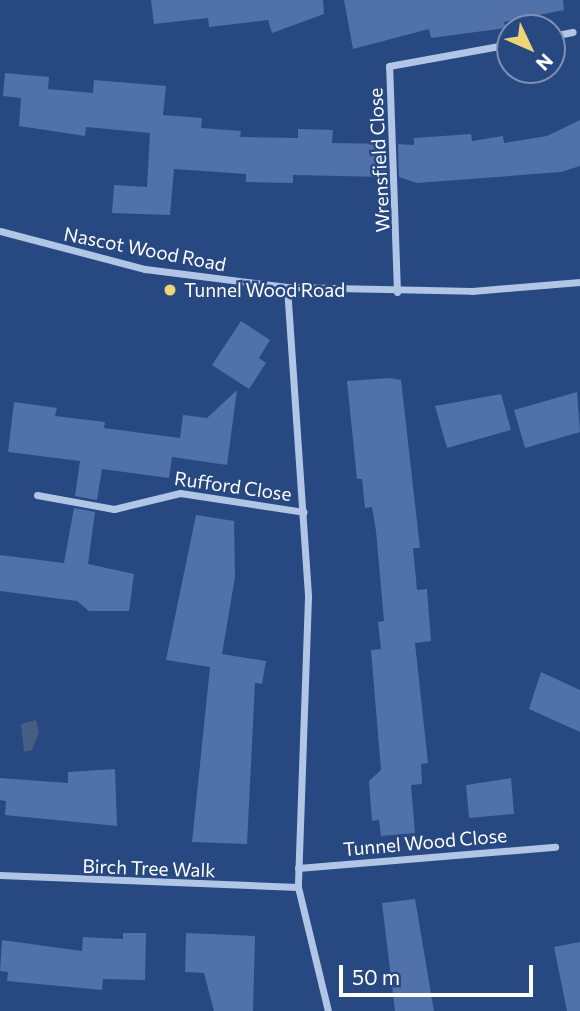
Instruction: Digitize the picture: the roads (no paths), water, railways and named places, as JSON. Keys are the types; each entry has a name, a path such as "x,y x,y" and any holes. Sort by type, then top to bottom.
{"street":[{"path":"566,33 573,32"},
{"name":"Wrensfield Close","path":"397,292 389,66 496,47"},
{"name":"Nascot Wood Road","path":"0,231 145,269 287,287 397,292 580,282"},
{"path":"287,287 304,512 308,609 298,887 328,1011"},
{"name":"Rufford Close","path":"37,495 114,509 180,493 304,512"},
{"name":"Tunnel Wood Close","path":"298,868 555,847"},
{"name":"Birch Tree Walk","path":"0,874 298,887"}],"water":[{"path":"36,720 39,733 32,750 24,752 21,724"}],"place":[{"name":"Tunnel Wood Road","path":"170,290"}]}
